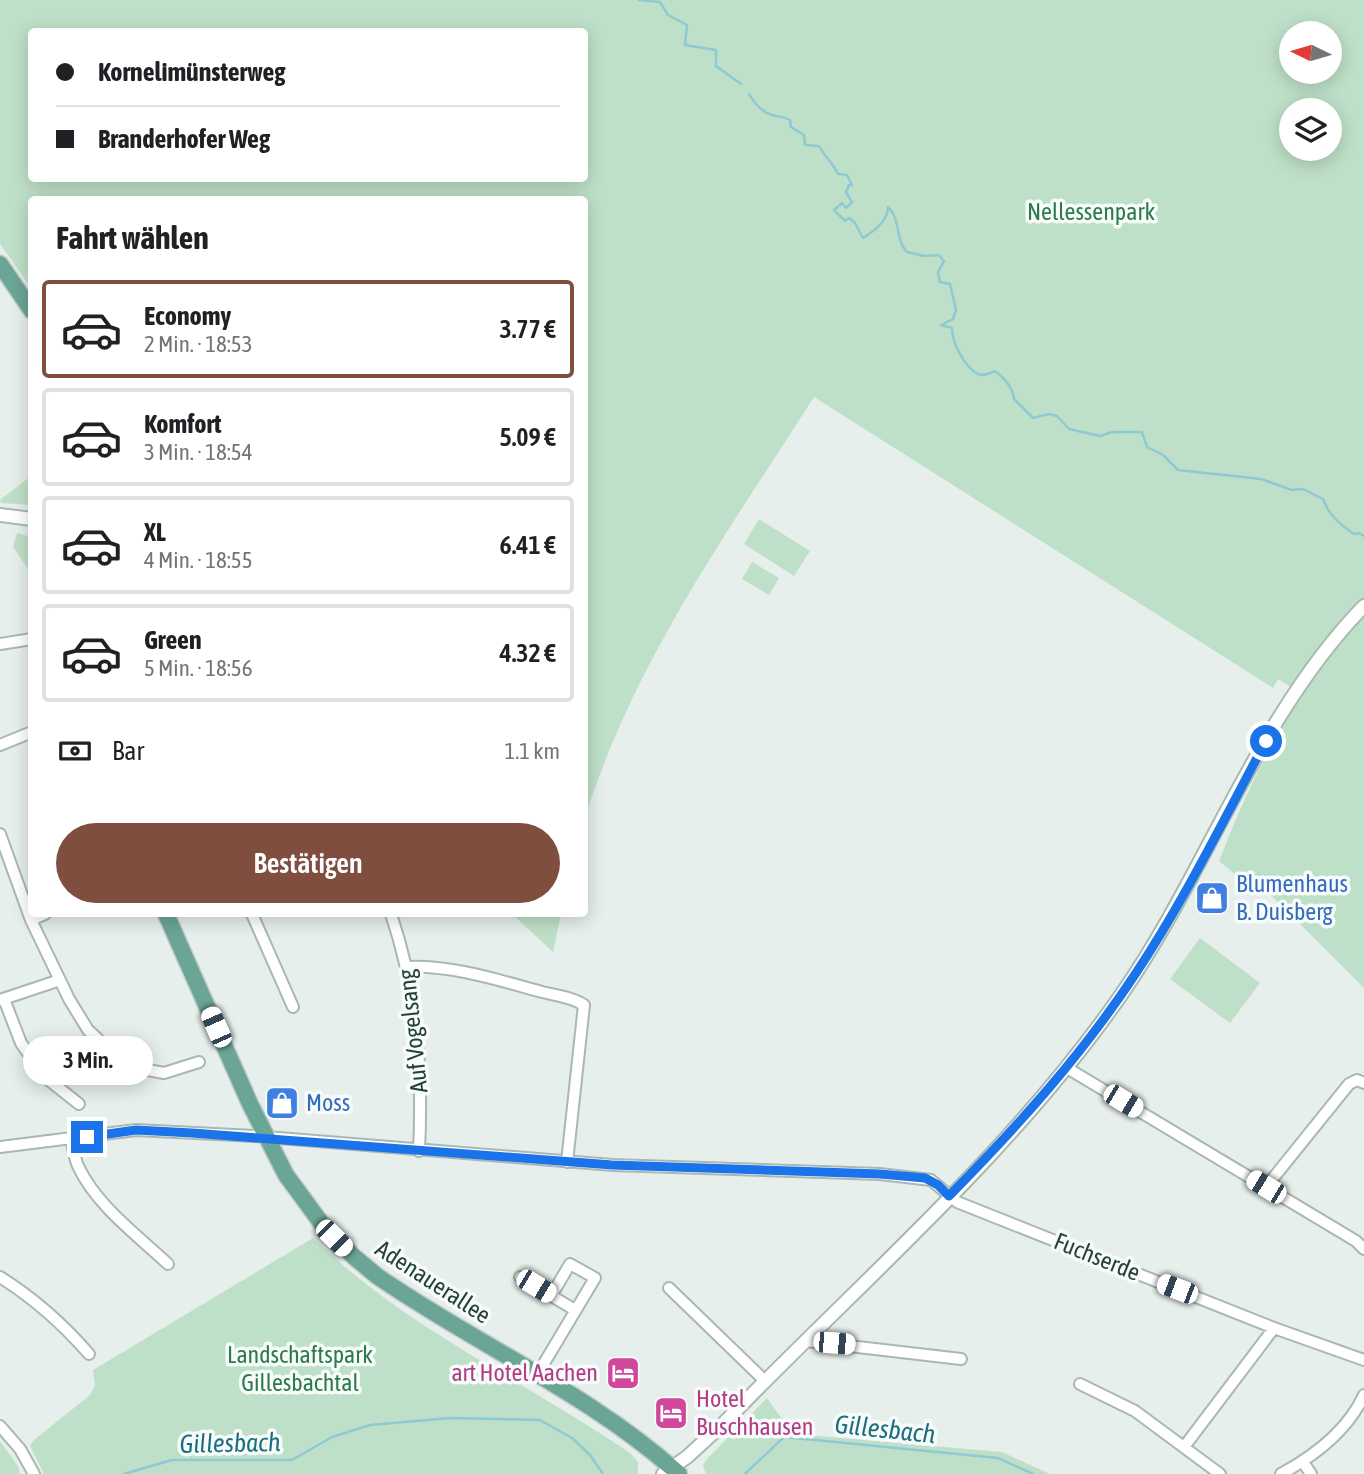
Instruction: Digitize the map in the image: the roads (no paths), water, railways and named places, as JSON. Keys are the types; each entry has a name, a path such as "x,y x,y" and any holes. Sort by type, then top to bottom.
{"main road":[{"path":"0,264 28,306"},
{"name":"Adenauerallee","path":"167,917 266,1137 299,1195 322,1224 353,1256 398,1290 622,1430 671,1472"}],"street":[{"path":"0,515 28,518"},
{"path":"671,1472 723,1424 1012,1132 1067,1068 1159,937 1290,700 1344,627 1364,606"},
{"path":"0,644 28,640"},
{"path":"0,745 28,734"},
{"path":"0,834 28,912"},
{"path":"30,917 88,1030 116,1056 142,1069 164,1073 199,1062"},
{"path":"31,920 38,917"},
{"path":"253,917 293,1007"},
{"name":"Auf Vogelsang","path":"392,917 407,967 420,1065 419,1151"},
{"path":"407,967 430,966 448,969 517,985 584,1005 567,1162"},
{"path":"61,979 2,1000 21,1043 45,1077 79,1104"},
{"path":"1067,1068 1360,1245 1364,1231"},
{"path":"1266,1187 1349,1084 1357,1080 1364,1083"},
{"name":"Fuchserde","path":"0,1147 136,1130 266,1137 567,1162 914,1177 931,1180 957,1202 1275,1328 1364,1360"},
{"path":"71,1139 76,1162 85,1180 115,1216 168,1264"},
{"path":"537,1375 594,1278 570,1264 551,1296"},
{"path":"0,1277 30,1296 63,1324 89,1354"},
{"path":"520,1277 575,1310"},
{"path":"669,1288 765,1381"},
{"path":"1184,1447 1275,1328"},
{"path":"806,1341 961,1359"},
{"path":"1080,1384 1135,1411 1220,1474"},
{"path":"1281,1474 1303,1462 1347,1421 1364,1395"},
{"path":"0,1426 20,1449 34,1474"},
{"path":"1303,1462 1311,1474"}],"waterway":[{"path":"639,0 660,2 668,15 687,25 685,45 716,50 716,66 741,84"},
{"path":"749,94 765,112 790,120 791,127 804,135 805,145 819,146 838,174 847,175 852,185 849,185 846,192 852,202 846,208 842,203 834,210 845,221 849,218 855,223 863,238 883,221 888,207 895,217 901,242 907,252 924,256 939,255 944,261 938,272 940,282 950,284 956,310 953,319 941,325 952,328 957,347 968,366 980,375 995,371 1007,383 1014,399 1033,418 1049,414 1057,416 1069,429 1100,436 1112,432 1142,432 1147,447 1163,455 1178,470 1261,479 1292,490 1303,489 1323,499 1332,515 1344,527 1354,534 1364,536"},
{"name":"Gillesbach","path":"124,1474 172,1460 292,1460 332,1437 370,1425 450,1418 540,1420 572,1438 590,1455 603,1474"},
{"name":"Gillesbach","path":"745,1474 784,1437 998,1458 1033,1474"}],"place":[{"name":"Blumenhaus B. Duisberg","path":"1212,898"},
{"name":"Moss","path":"282,1103"},
{"name":"art Hotel Aachen","path":"623,1373"},
{"name":"Hotel Buschhausen","path":"671,1413"}],"park label":[{"name":"Nellessenpark","path":"1091,212"},
{"name":"Landschaftspark Gillesbachtal","path":"300,1369"}]}
